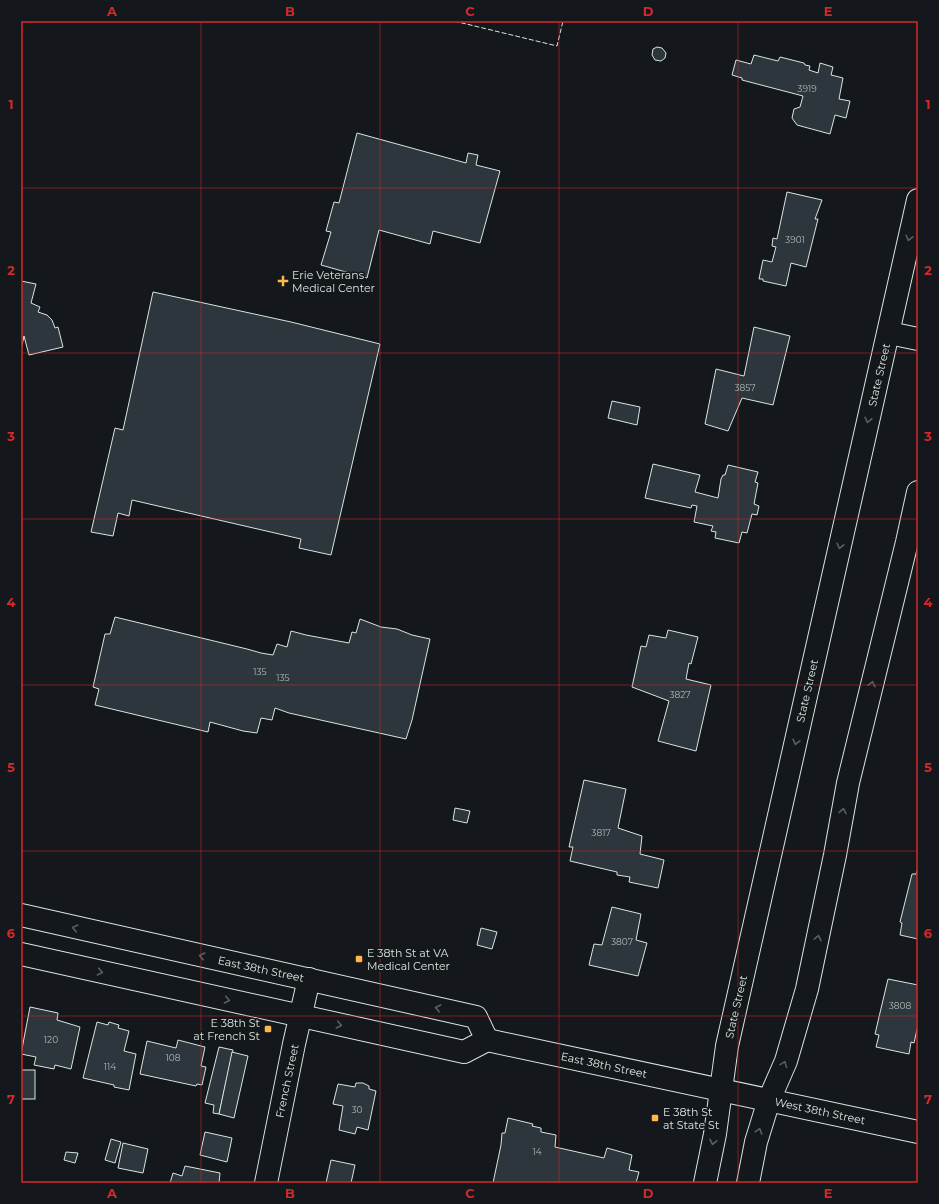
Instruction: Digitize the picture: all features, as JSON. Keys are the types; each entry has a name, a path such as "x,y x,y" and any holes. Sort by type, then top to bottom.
{"street":[{"name":"State Street","path":"705,1183 715,1134 727,1046 918,200"},
{"path":"889,333 918,339"},
{"path":"748,1183 756,1142 769,1100 786,1061 807,989 835,855 848,783 918,492"},
{"name":"East 38th Street","path":"21,915 476,1017 487,1040 721,1090"},
{"path":"21,954 464,1052 487,1040"},
{"name":"French Street","path":"266,1183 294,1044 309,979"},
{"name":"West 38th Street","path":"721,1090 918,1132"}],"building":[{"path":"657,47 662,48 666,53 665,58 661,61 655,60 652,55 653,49"},
{"path":"754,55 778,61 780,57 804,63 805,65 810,66 809,70 818,73 820,63 833,67 831,75 843,78 839,99 850,101 846,118 835,115 830,134 797,125 792,118 794,109 800,107 803,96 742,80 742,78 732,75 736,60 751,64"},
{"path":"357,133 466,163 468,153 478,155 476,165 500,171 480,243 433,231 430,244 379,230 367,278 321,265 331,232 326,231 334,202 339,203"},
{"path":"787,192 822,200 815,219 818,219 806,267 791,263 786,286 759,279 763,260 772,262 776,247 772,246 773,238 777,239"},
{"path":"21,281 36,284 31,303 40,307 38,312 47,315 52,320 55,328 58,327 63,347 29,355 24,336 21,350"},
{"path":"153,292 291,322 380,344 331,555 299,548 301,539 132,500 129,516 118,513 113,536 91,532 115,428 123,430"},
{"path":"754,327 790,336 773,405 742,398 728,431 705,424 716,369 744,376"},
{"path":"612,401 640,407 637,425 608,418"},
{"path":"653,464 700,475 695,492 718,498 721,479 723,475 725,475 728,465 758,472 755,482 758,483 754,504 759,506 757,515 752,514 747,533 742,532 739,543 715,538 716,532 711,531 713,526 694,522 697,506 692,505 691,508 645,498"},
{"path":"115,617 273,655 277,644 287,647 291,631 349,643 352,632 356,633 360,619 381,627 397,629 412,635 430,639 412,720 406,739 289,713 275,708 272,720 261,718 257,733 243,731 210,722 208,732 95,705 99,689 93,687 105,634 110,634"},
{"path":"668,630 698,637 691,664 689,663 686,679 711,685 696,751 658,741 669,701 632,687 641,646 646,647 649,635 666,638"},
{"path":"584,780 626,789 618,828 642,836 640,854 664,860 658,888 629,882 630,877 617,875 617,872 570,861 573,847 569,847"},
{"path":"455,808 470,811 467,823 453,820"},
{"path":"918,868 918,939 900,935 902,923 900,922 912,874 916,874"},
{"path":"612,907 641,914 636,940 647,943 638,976 589,965 594,944 602,945"},
{"path":"481,928 497,932 492,949 477,945"},
{"path":"888,979 918,985 918,1025 914,1043 911,1042 909,1054 876,1047 879,1035 875,1034"},
{"path":"30,1007 58,1013 57,1020 80,1027 71,1069 55,1065 54,1069 34,1065 36,1057 21,1054"},
{"path":"97,1022 108,1025 109,1022 119,1025 118,1028 129,1031 124,1051 136,1054 129,1090 83,1078"},
{"path":"178,1040 205,1047 201,1066 206,1067 202,1085 197,1084 196,1086 140,1074 147,1041 176,1048"},
{"path":"219,1047 233,1050 219,1114 213,1113 214,1105 205,1103"},
{"path":"232,1052 248,1056 234,1118 219,1114"},
{"path":"21,1070 35,1070 35,1099 21,1099"},
{"path":"356,1083 363,1083 369,1086 369,1089 376,1091 368,1130 357,1127 355,1134 339,1130 343,1106 333,1104 338,1084 355,1087"},
{"path":"508,1118 533,1124 532,1126 541,1128 541,1132 556,1135 555,1147 604,1158 607,1148 632,1155 629,1170 639,1172 636,1183 493,1183 502,1133 505,1133"},
{"path":"205,1132 232,1138 227,1162 200,1155"},
{"path":"111,1139 121,1142 115,1163 105,1160"},
{"path":"123,1143 148,1149 143,1173 118,1168"},
{"path":"66,1152 78,1153 75,1163 64,1160"},
{"path":"331,1160 355,1165 351,1183 326,1183"},
{"path":"185,1166 220,1173 219,1183 170,1183 173,1173 182,1176"}],"fence":[{"path":"454,21 557,46 563,21"}],"place":[{"name":"Erie Veterans Medical Center","path":"283,281"},
{"name":"E 38th St at VA Medical Center","path":"359,959"},
{"name":"E 38th St at French St","path":"268,1029"},
{"name":"E 38th St at State St","path":"655,1118"}]}
